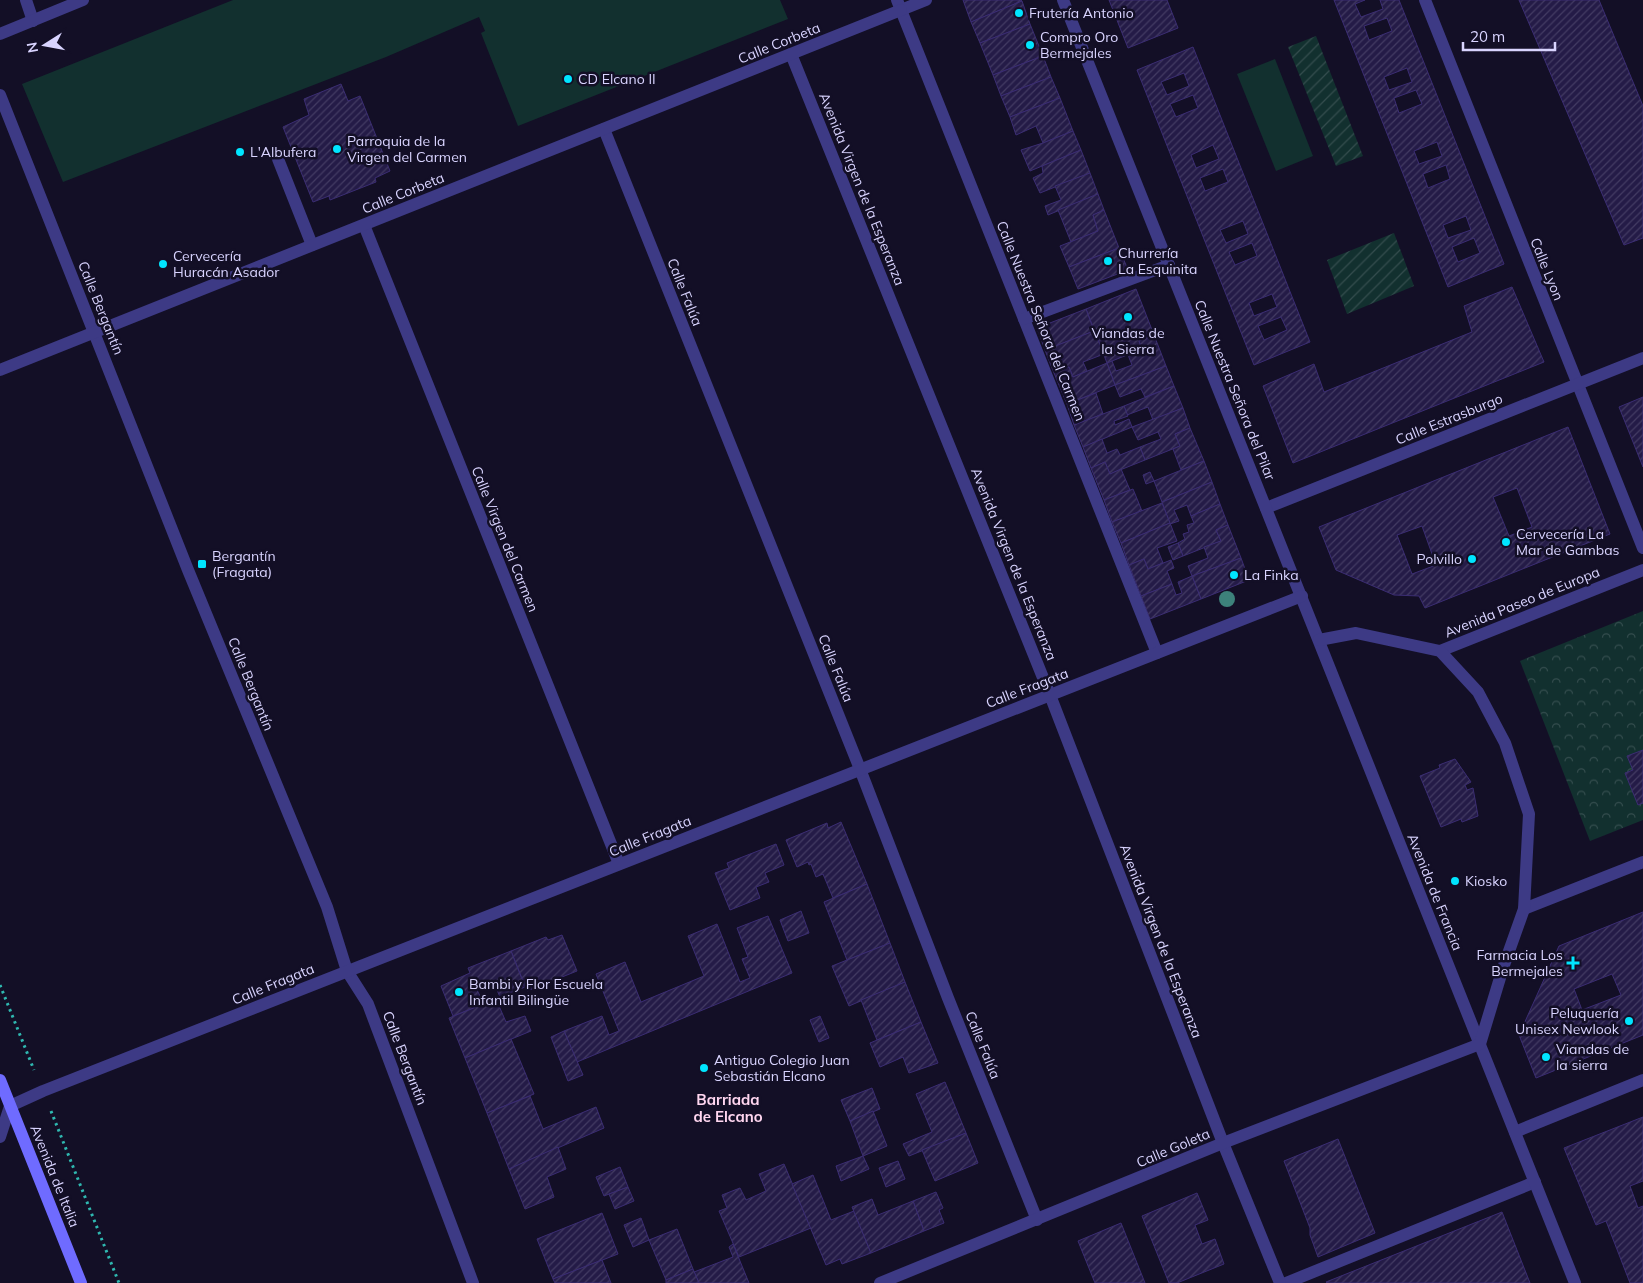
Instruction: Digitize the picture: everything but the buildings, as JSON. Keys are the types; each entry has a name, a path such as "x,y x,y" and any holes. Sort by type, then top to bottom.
{"main road":[{"name":"Avenida de Italia","path":"0,1080 81,1283"}],"street":[{"path":"26,0 33,21"},
{"path":"0,34 83,0"},
{"name":"Calle Corbeta","path":"0,370 791,54 899,5 926,0"},
{"name":"Calle Nuestra Señora del Pilar","path":"1063,0 1302,596"},
{"name":"Calle Lyon","path":"1425,0 1643,548"},
{"name":"Calle Nuestra Señora del Carmen","path":"899,5 1157,653"},
{"name":"Avenida Virgen de la Esperanza","path":"791,54 1050,694 1223,1143 1280,1283"},
{"name":"Calle Bergantín","path":"0,96 188,570 328,907 347,971 368,1004 473,1283"},
{"name":"Calle Falúa","path":"604,129 860,769 948,998 1037,1220"},
{"path":"278,159 312,245"},
{"name":"Calle Virgen del Carmen","path":"364,225 619,864"},
{"path":"1024,319 1170,265"},
{"name":"Calle Estrasburgo","path":"1266,508 1643,358"},
{"name":"Avenida Paseo de Europa","path":"1440,651 1643,570"},
{"name":"Calle Fragata","path":"10,1106 43,1091 347,971 1302,596"},
{"name":"Avenida de Francia","path":"1302,596 1575,1283"},
{"path":"1319,640 1356,633 1440,651 1478,692 1506,744 1530,814 1524,909 1503,968 1480,1044"},
{"path":"1524,909 1643,862"},
{"name":"Calle Goleta","path":"880,1283 1223,1143 1480,1044"},
{"path":"1515,1132 1643,1080"},
{"path":"0,1137 10,1106"},
{"path":"1286,1283 1534,1182"}],"path":[{"path":"0,985 36,1075"},
{"path":"54,1119 119,1283"}],"green space":[{"path":"233,0 780,0 788,19 518,126 481,33 485,31 479,17 386,57 63,182 22,84"},
{"path":"1316,36 1363,156 1336,166 1288,47"},
{"path":"1275,59 1313,156 1276,171 1237,74"},
{"path":"1394,233 1414,286 1347,314 1327,260"},
{"path":"1643,611 1643,820 1590,841 1520,661"}],"place":[{"name":"Frutería Antonio","path":"1019,13"},
{"name":"Compro Oro Bermejales","path":"1030,45"},
{"name":"CD Elcano II","path":"568,79"},
{"name":"Parroquia de la Virgen del Carmen","path":"337,149"},
{"name":"L'Albufera","path":"240,152"},
{"name":"Churrería La Esquinita","path":"1108,261"},
{"name":"Cervecería Huracán Asador","path":"163,264"},
{"name":"Viandas de la Sierra","path":"1128,317"},
{"name":"Cervecería La Mar de Gambas","path":"1506,542"},
{"name":"Polvillo","path":"1472,559"},
{"name":"Bergantín (Fragata)","path":"202,564"},
{"name":"La Finka","path":"1234,575"},
{"name":"Kiosko","path":"1455,881"},
{"name":"Farmacia Los Bermejales","path":"1573,963"},
{"name":"Bambi y Flor Escuela Infantil Bilingüe","path":"459,992"},
{"name":"Peluquería Unisex Newlook","path":"1629,1021"},
{"name":"Viandas de la sierra","path":"1546,1057"},
{"name":"Antiguo Colegio Juan Sebastián Elcano","path":"704,1068"}],"district":[{"name":"Barriada de Elcano","path":"728,1108"}]}
